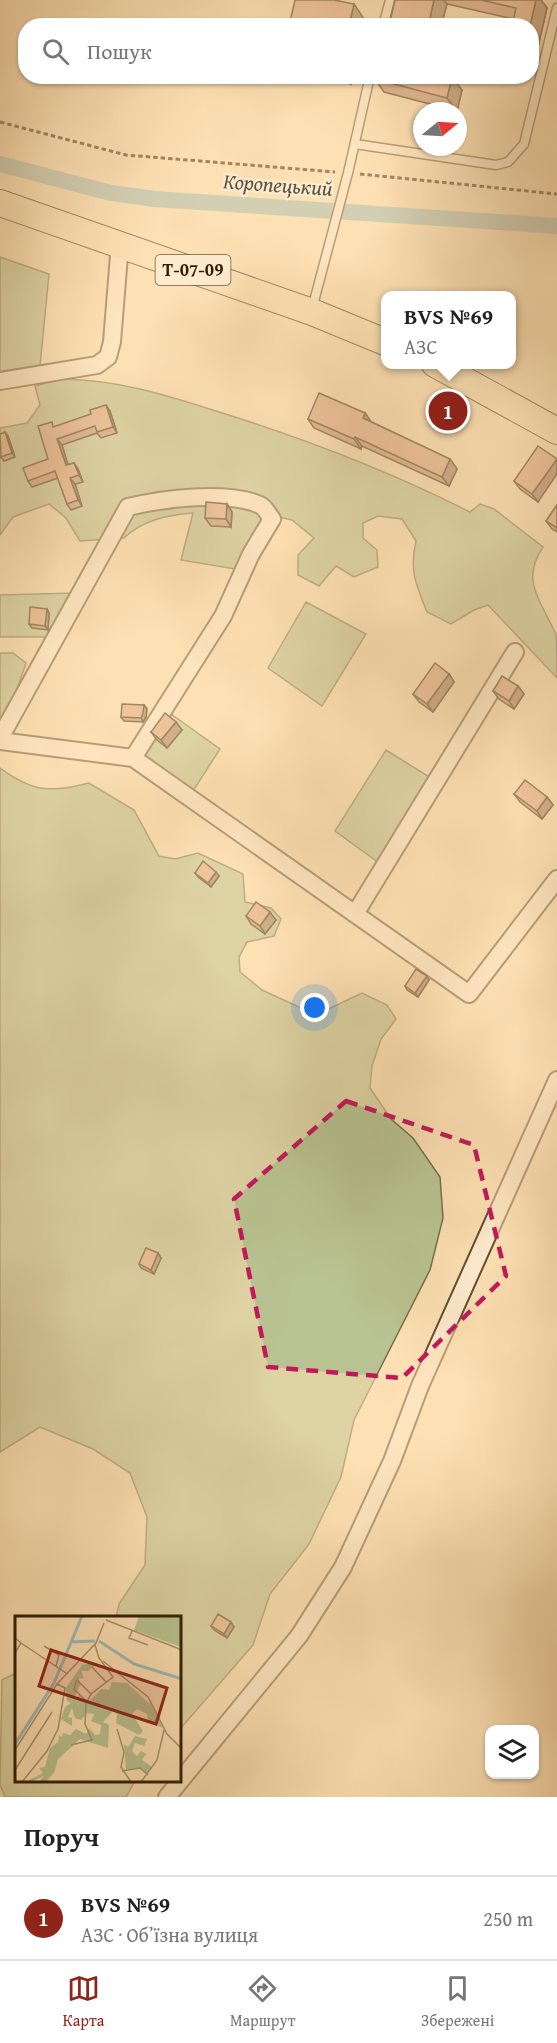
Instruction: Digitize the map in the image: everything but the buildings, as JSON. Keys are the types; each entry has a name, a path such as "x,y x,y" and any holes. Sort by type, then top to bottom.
{"main road":[{"name":"Т-07-09","path":"0,203 120,243 312,312 381,340"},
{"path":"444,369 557,431"}],"street":[{"path":"0,381 97,365 108,357 120,243"},
{"path":"133,758 223,616 251,554 269,527 272,519 261,505 229,498 152,501 128,507 0,740 133,758 470,994 557,879"},
{"path":"355,914 514,652"},
{"path":"182,1777 298,1636 343,1567 392,1461 420,1386 557,1080"},
{"path":"166,1797 178,1782"}],"lane":[{"path":"385,18 390,0"},
{"path":"539,82 557,8"},
{"path":"312,312 368,84"},
{"path":"355,144 496,165 508,162 524,144 539,84"}],"path":[{"path":"0,122 126,155 348,173 557,194"}],"highlighted area":[{"path":"346,1101 474,1145 506,1276 402,1378 268,1367 234,1199"}],"green space":[{"path":"0,257 49,274 40,366 0,375"},
{"path":"63,379 123,385 180,400 284,433 347,457 470,512 480,504 494,509 543,547 536,560 533,582 556,635 557,678 488,605 474,610 451,624 427,612 415,577 413,561 416,541 402,519 378,516 363,523 363,538 377,550 378,567 354,577 336,566 319,586 298,575 298,555 314,538 292,520 262,513 264,517 235,569 181,560 193,513 174,515 147,523 124,538 80,541 66,518 49,504 13,517 0,535 0,428 27,423 40,405 35,386"},
{"path":"75,593 50,637 0,637 0,595"},
{"path":"306,602 366,634 322,706 268,668"},
{"path":"0,653 13,653 26,663 15,695 0,721"},
{"path":"171,714 220,749 193,791 143,754"},
{"path":"386,750 431,778 379,863 335,831"},
{"path":"0,768 22,782 42,788 63,788 89,783 134,810 159,856 175,859 198,853 243,874 245,902 271,908 281,919 274,936 247,942 239,957 240,972 262,990 316,1015 362,993 387,1005 396,1019 381,1039 372,1066 370,1088 391,1119 413,1138 440,1177 443,1218 430,1270 354,1420 341,1477 309,1544 270,1594 253,1645 182,1727 182,1616 116,1616 119,1604 145,1565 147,1517 130,1473 93,1449 40,1427 0,1452"},
{"path":"15,1674 15,1782 134,1782 126,1797 5,1797 0,1785 2,1680"}],"waterway":[{"name":"Коропецький","path":"0,164 111,193 155,199 557,226"}],"place":[{"name":"BVS №69","path":"448,411"}]}
